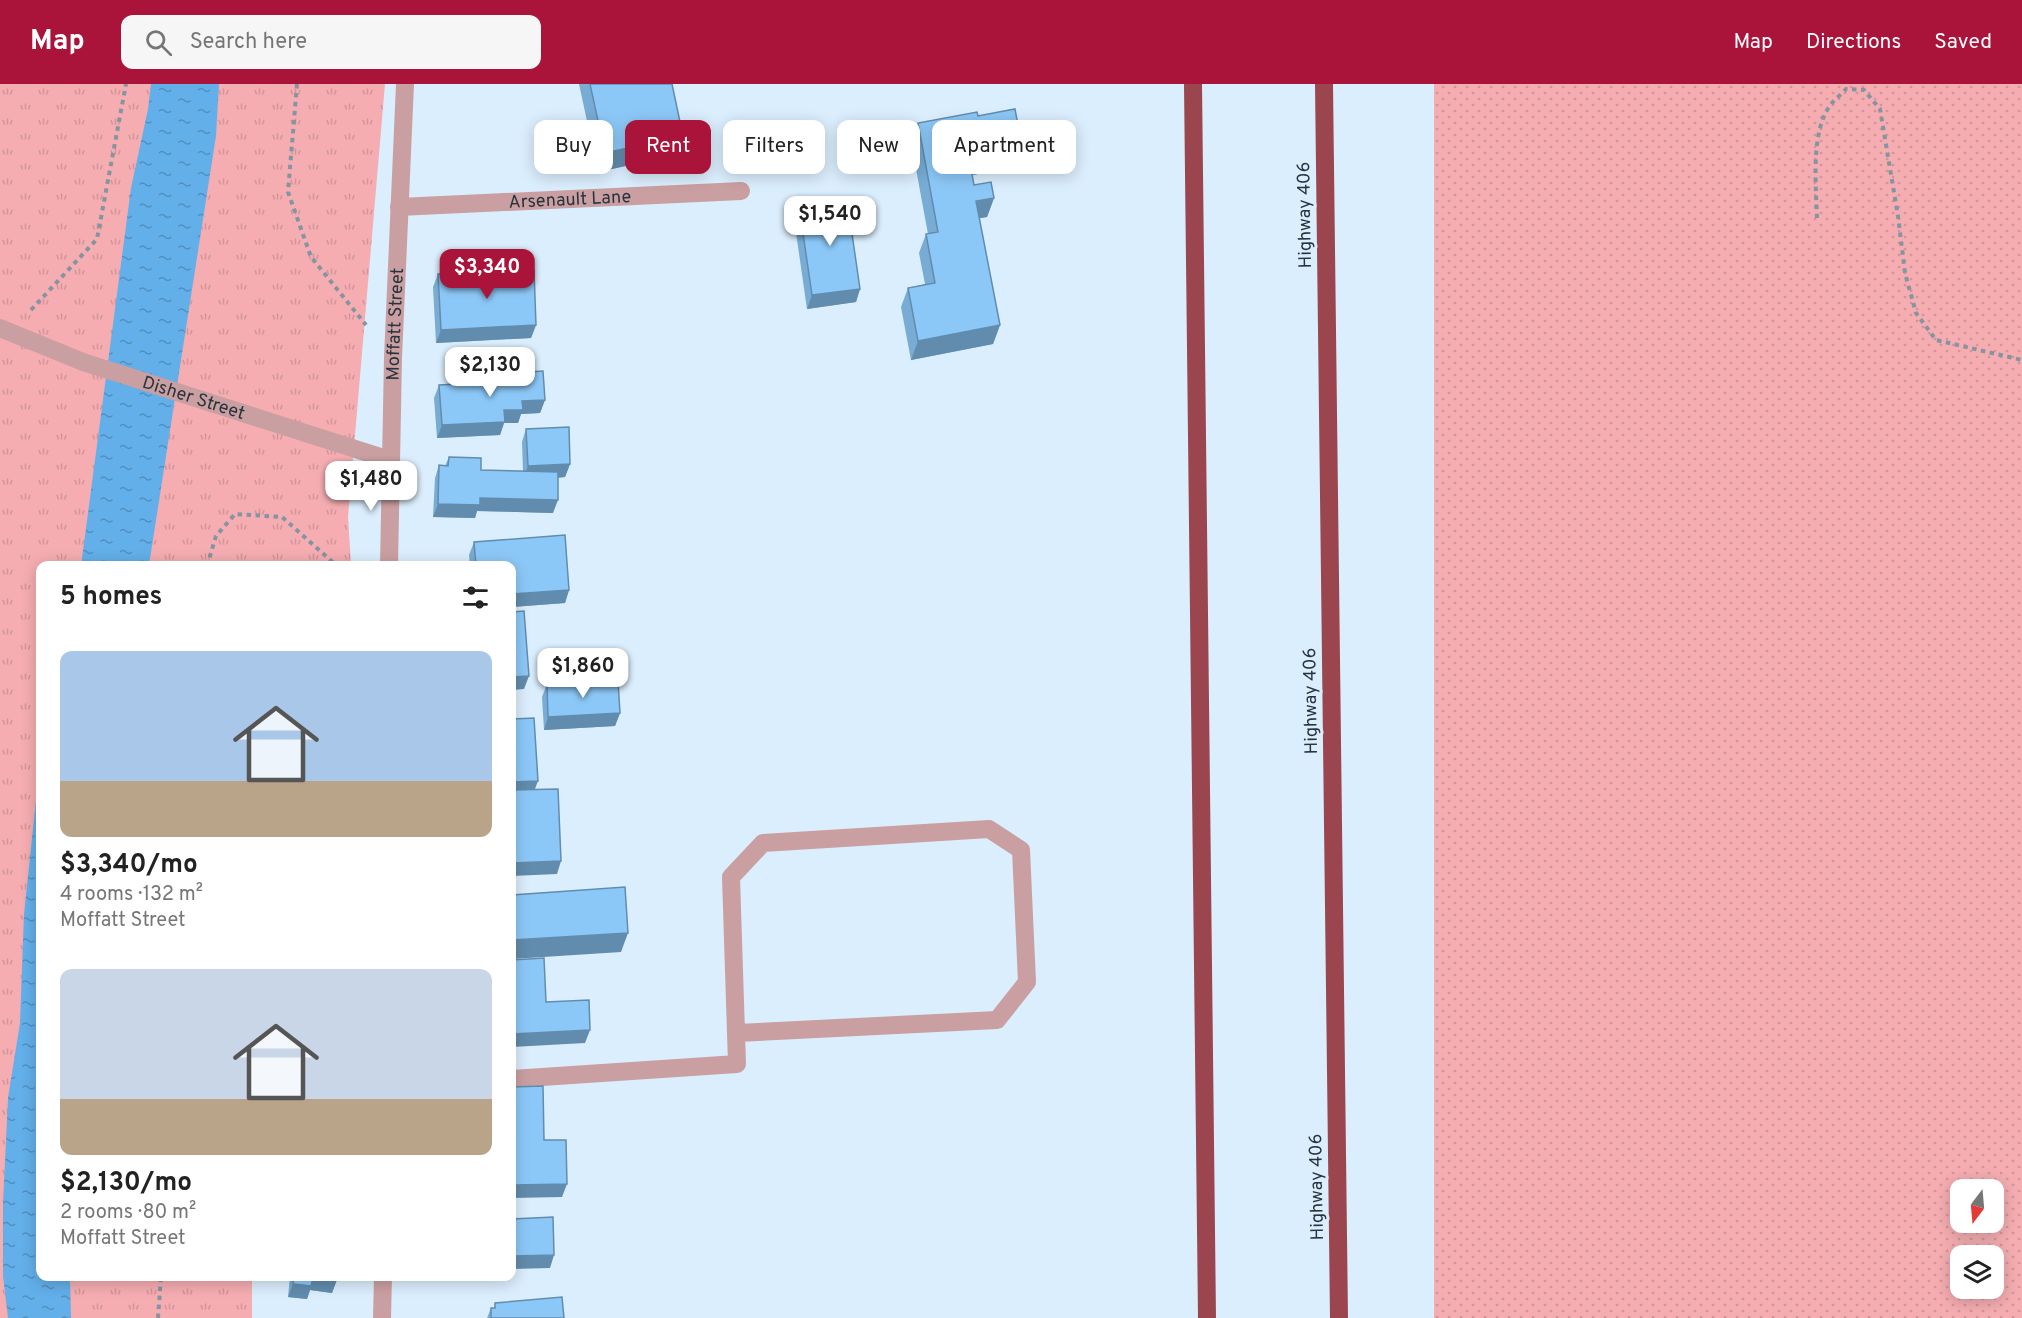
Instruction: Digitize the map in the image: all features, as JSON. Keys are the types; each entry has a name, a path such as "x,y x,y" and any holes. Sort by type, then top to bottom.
{"highway":[{"path":"1193,84 1207,1318"},
{"name":"Highway 406","path":"1324,84 1339,1318"}],"street":[{"name":"Moffatt Street","path":"389,561 393,358 405,84"},
{"name":"Arsenault Lane","path":"399,207 741,191"},
{"name":"Disher Street","path":"6,330 83,362 390,460"},
{"path":"516,1079 737,1064 731,877 763,843 989,829 1021,850 1027,982 997,1020 737,1033"},
{"path":"382,1318 383,1281"}],"path":[{"path":"6,330 97,240 126,84"},
{"path":"297,84 288,192 311,257 393,358"},
{"path":"1817,218 1815,168 1819,133 1831,104 1846,89 1864,90 1880,109 1905,273 1916,313 1936,340 2022,360"},
{"path":"208,561 216,536 235,514 282,517 331,561"},
{"path":"158,1318 161,1281"}],"green space":[{"path":"0,84 385,84 348,517 351,561 36,561 36,1281 252,1281 252,1318 0,1318"},
{"path":"1434,84 2022,84 2022,1318 1434,1318"}],"water":[{"path":"151,84 219,84 216,136 150,561 82,561 131,188"},
{"path":"36,800 36,1281 70,1281 71,1318 8,1318 3,1276 3,1203 8,1098 20,1023 24,914"}],"building":[{"path":"590,84 672,84 680,120 625,120 625,149 613,151 613,120 598,120"},
{"path":"1015,109 1017,120 934,120 977,112 978,116"},
{"path":"932,120 932,174 972,174 974,185 991,182 994,198 976,201 1000,325 918,341 908,288 935,283 926,234 938,232 920,134 920,123"},
{"path":"847,199 860,289 812,295 799,206"},
{"path":"534,270 536,325 441,330 438,274"},
{"path":"543,371 545,400 522,401 523,410 504,410 505,422 442,425 439,385 496,382 495,374"},
{"path":"569,427 570,464 528,466 526,429"},
{"path":"449,457 481,458 481,470 558,472 558,500 480,498 480,505 438,504 439,465 448,466"},
{"path":"565,535 569,590 516,594 516,561 476,561 474,542"},
{"path":"524,611 529,676 516,677 516,612"},
{"path":"618,681 620,713 548,717 547,684"},
{"path":"534,718 538,781 516,782 516,719"},
{"path":"558,789 561,861 516,863 516,790"},
{"path":"625,887 628,933 516,940 516,895"},
{"path":"544,958 546,1002 589,1000 590,1030 516,1034 516,960"},
{"path":"543,1086 544,1140 566,1140 567,1184 516,1185 516,1087"},
{"path":"553,1217 554,1255 516,1256 516,1219"},
{"path":"293,1281 312,1281 311,1286 293,1284"},
{"path":"562,1297 564,1318 491,1318 491,1308 495,1308 495,1303"}]}
